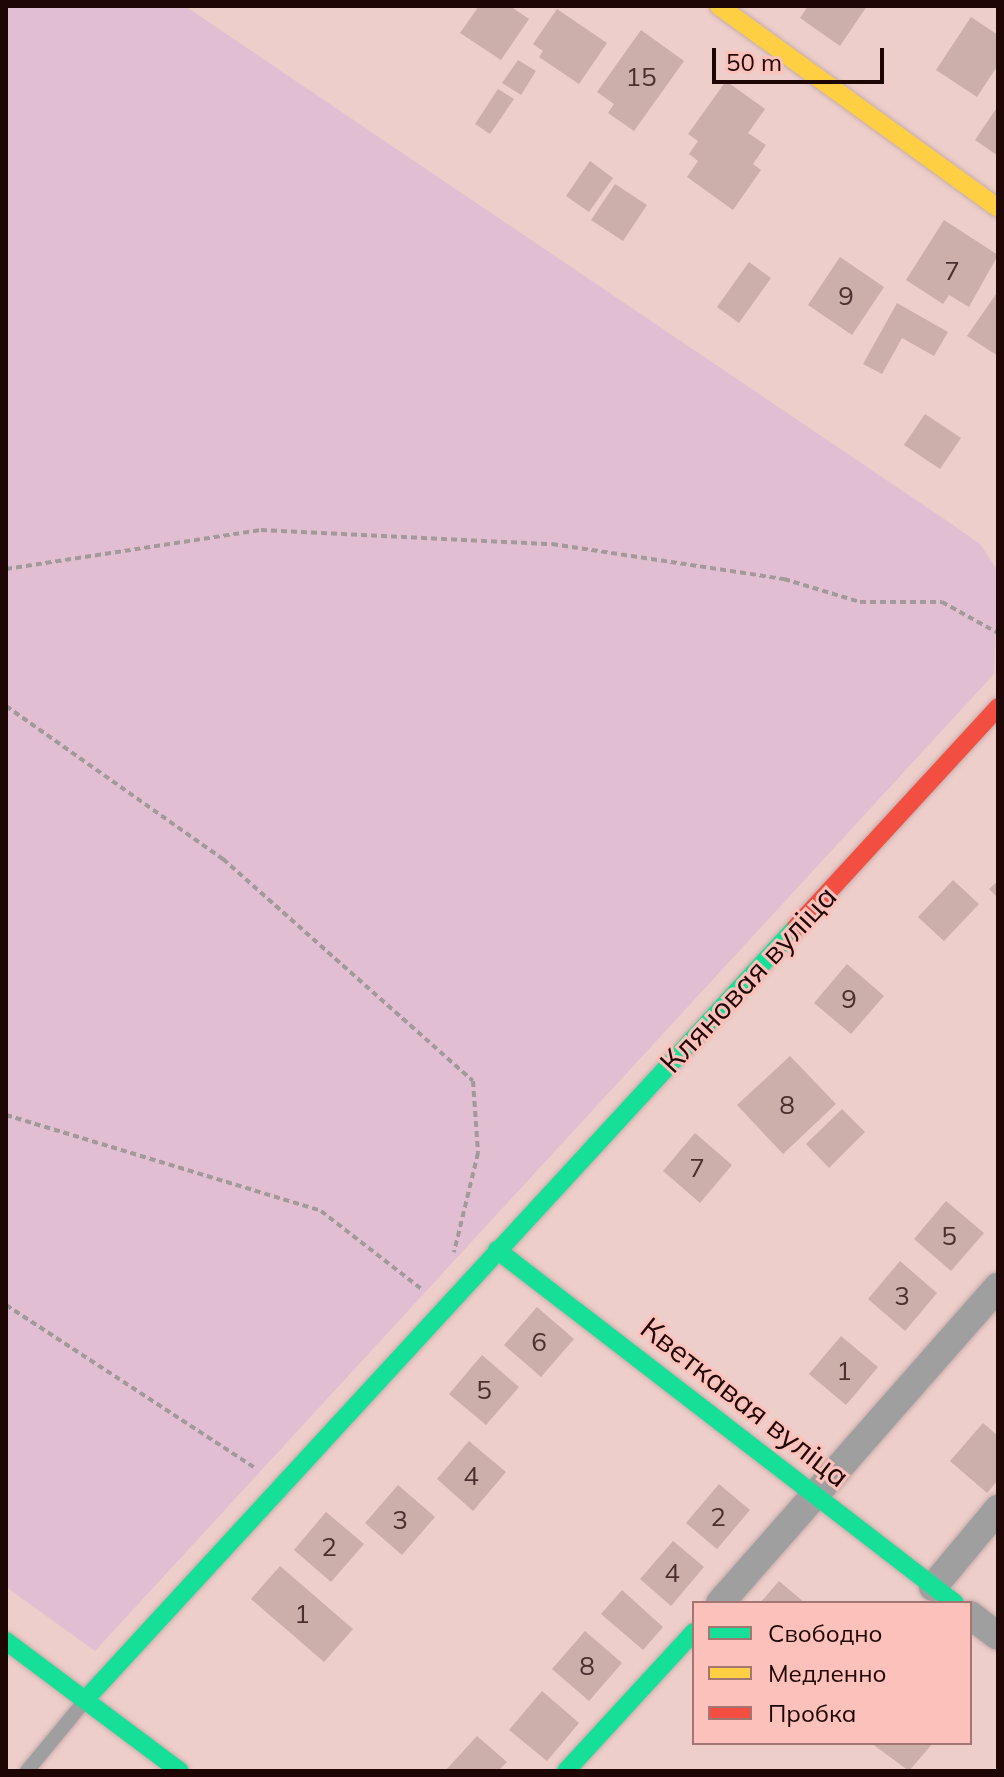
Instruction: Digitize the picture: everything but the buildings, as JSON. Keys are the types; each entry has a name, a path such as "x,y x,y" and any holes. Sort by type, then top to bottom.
{"street":[{"path":"736,11 998,208"},
{"name":"Кляновая вуліца","path":"85,1700 998,707"},
{"name":"Кветкавая вуліца","path":"497,1250 814,1501 944,1595"},
{"path":"722,1601 814,1501 998,1287"},
{"path":"944,1595 998,1509"},
{"path":"972,1616 998,1636"},
{"path":"566,1771 692,1634"},
{"path":"6,1641 180,1771"}],"lane":[{"path":"27,1771 85,1700"}],"path":[{"path":"6,569 261,530 552,544 784,579 860,602 942,602 998,633"},
{"path":"6,706 223,859 473,1081 478,1153 453,1257"},
{"path":"6,1115 321,1211 419,1283 438,1316"},
{"path":"6,1305 282,1486"}],"shaded area":[{"path":"6,6 185,6 953,525 980,544 998,571 994,674 95,1651 6,1587"}],"traffic: fast":[{"path":"85,1700 796,927"},
{"path":"497,1250 952,1601"},
{"path":"566,1771 692,1634"},
{"path":"6,1641 180,1771"}],"traffic: slow":[{"path":"719,6 998,208"}],"traffic: jam":[{"path":"796,927 998,707"}]}
